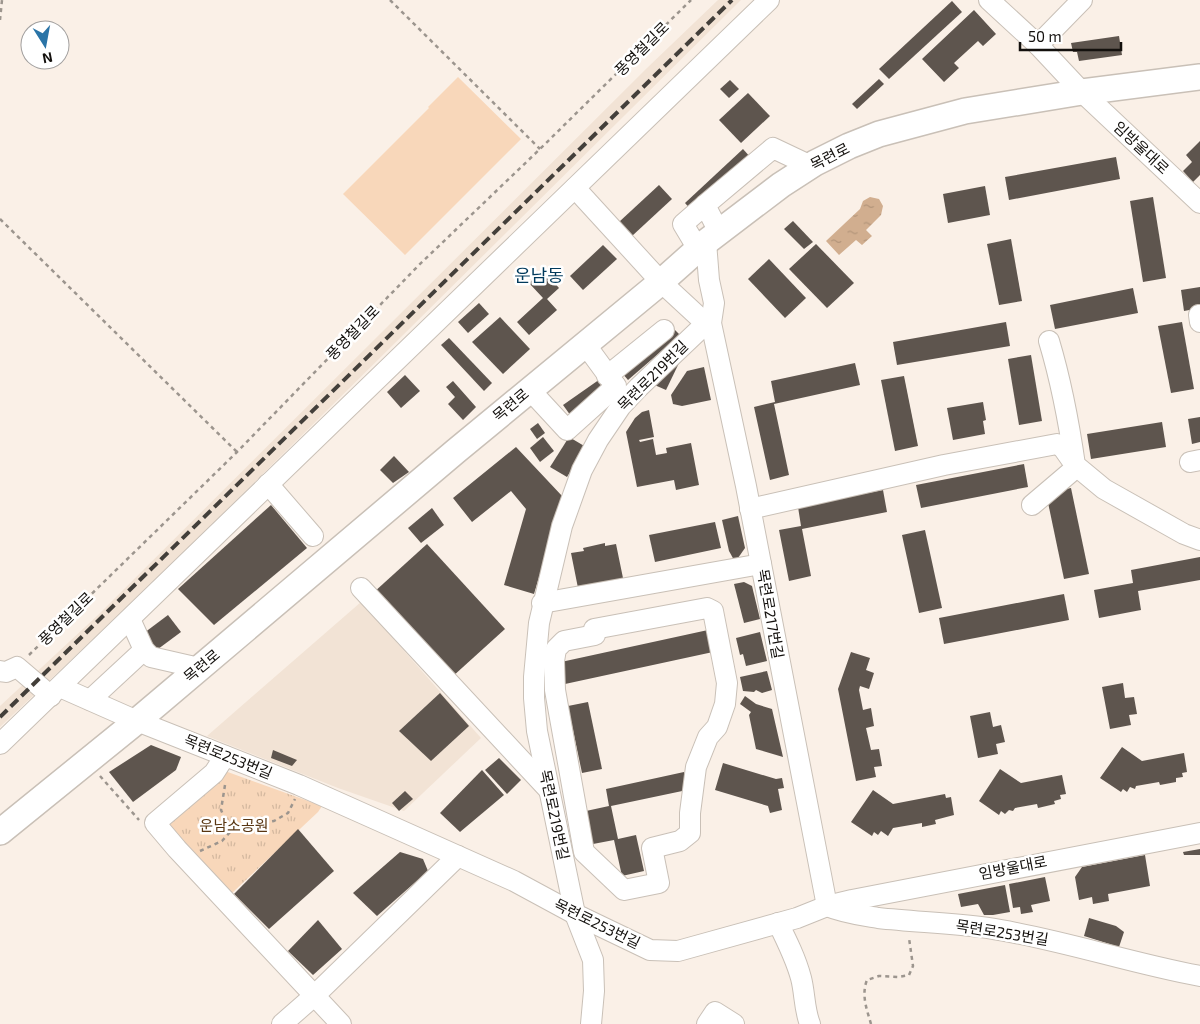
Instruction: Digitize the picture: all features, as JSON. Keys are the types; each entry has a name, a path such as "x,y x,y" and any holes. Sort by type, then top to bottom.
{"main road":[{"name":"목련로","path":"0,832 137,721 708,241 781,185 849,146 879,134 926,121 965,111 1082,92 1200,76"}],"street":[{"path":"0,744 769,0"},
{"path":"989,0 1038,46 1082,92"},
{"path":"1038,46 1082,0"},
{"name":"임방울대로","path":"1082,92 1200,203"},
{"path":"708,241 683,224 773,148 812,166"},
{"path":"575,188 661,282 701,319 711,323"},
{"path":"705,205 708,241"},
{"name":"목련로217번길","path":"708,241 709,280 714,303 711,323 761,564 827,906"},
{"name":"목련로219번길","path":"591,1024 594,991 593,960 574,914 537,731 534,677 536,640 542,603 562,526 582,470 598,440 621,406 615,384 711,323"},
{"path":"530,390 559,421 615,384 664,330"},
{"path":"1032,505 1072,471 1075,465 1068,417 1056,362 1049,341"},
{"path":"585,344 615,384"},
{"path":"750,509 944,465 1057,444 1063,448 1075,465 1104,489 1184,534 1200,540"},
{"path":"268,484 313,536"},
{"path":"542,603 761,564"},
{"path":"361,588 548,789"},
{"path":"707,608 713,610 727,683 725,704 717,727 708,737 696,766 690,813 690,832 680,841 652,848 659,883 624,890 584,852 560,726 555,690 554,661 556,649 564,641 595,635 594,629 707,608"},
{"path":"130,619 148,653 199,668"},
{"path":"94,702 148,653"},
{"path":"8,669 56,691"},
{"name":"목련로253번길","path":"56,691 94,702 299,785 514,881 574,914 650,950 678,951 778,923 827,906 844,913 906,921 988,928 1063,944 1161,969 1200,976"},
{"path":"537,731 560,726"},
{"path":"225,756 214,773 148,822 177,849 341,1024"},
{"name":"임방울대로","path":"827,906 908,888 1200,833"},
{"path":"282,1024 314,996 458,856"},
{"path":"778,923 801,977 805,1008 810,1024"},
{"path":"707,1024 715,1012 734,1024"}],"path":[{"path":"0,20 2,0"},
{"path":"390,0 540,149"},
{"name":"풍영철길로","path":"8,669 238,452 419,264 540,149 691,0"},
{"path":"0,219 238,452"},
{"path":"100,776 148,822"},
{"path":"227,778 221,810 231,830"},
{"path":"198,851 222,841 231,830 274,821 288,814 296,795"},
{"path":"871,1024 864,995 867,980 879,976 898,978 909,975 913,966 906,921"}],"shaded area":[{"path":"718,0 741,0 161,575 0,727 0,706 98,615 647,68"},
{"path":"361,602 481,738 404,811 338,788 207,736"}],"green space":[{"path":"458,77 521,139 405,255 343,194"},
{"name":"운남소공원","path":"225,771 322,806 318,812 231,894 167,827 171,816"}],"water":[{"path":"870,197 879,199 883,206 881,215 866,230 872,236 862,245 856,240 839,255 826,241 860,209 863,201"}],"building":[{"path":"952,1 962,12 889,79 879,69"},
{"path":"974,10 996,34 983,46 978,41 954,63 959,68 944,82 922,59"},
{"path":"1119,36 1122,55 1079,61 1077,52 1073,52 1071,43"},
{"path":"879,79 884,84 857,109 852,104"},
{"path":"730,80 739,89 729,98 720,89"},
{"path":"748,93 770,116 741,143 719,120"},
{"path":"1200,141 1200,175 1193,182 1183,171 1192,162 1186,155"},
{"path":"743,149 751,158 698,218 685,203"},
{"path":"1116,157 1120,179 1009,200 1005,177"},
{"path":"659,185 672,199 632,236 619,222"},
{"path":"985,186 990,215 948,223 943,194"},
{"path":"1153,197 1166,278 1143,282 1130,201"},
{"path":"793,221 813,242 804,249 784,229"},
{"path":"1011,239 1022,301 999,305 987,244"},
{"path":"816,244 854,283 827,308 789,269"},
{"path":"603,245 617,259 583,290 570,276"},
{"path":"769,259 806,298 785,318 748,279"},
{"path":"543,270 559,288 547,299 557,310 529,335 517,322 543,298 529,283"},
{"path":"1200,287 1200,308 1184,311 1181,290"},
{"path":"1133,288 1138,313 1055,329 1050,305"},
{"path":"479,303 489,314 468,333 458,322"},
{"path":"500,317 530,349 503,374 472,342"},
{"path":"1006,322 1010,346 897,365 893,342"},
{"path":"1182,322 1194,389 1171,393 1158,326"},
{"path":"674,329 680,335 628,380 622,373"},
{"path":"449,338 492,383 484,391 441,345"},
{"path":"1031,355 1042,421 1019,425 1008,359"},
{"path":"676,362 679,363 666,390 650,383"},
{"path":"855,363 860,385 774,404 789,475 770,480 754,407 775,402 771,381"},
{"path":"704,367 711,400 682,406 673,404 671,395 687,371"},
{"path":"405,375 420,391 401,408 387,392"},
{"path":"904,376 918,446 895,451 881,380"},
{"path":"603,377 608,403 581,430 563,405"},
{"path":"453,381 476,407 463,420 448,404 455,397 446,387"},
{"path":"983,402 986,420 983,421 985,434 953,440 947,408"},
{"path":"649,410 654,437 639,440 640,442 653,439 656,455 667,453 666,448 691,443 699,485 676,490 674,480 637,487 626,432 635,418 642,412"},
{"path":"1200,417 1200,442 1192,444 1188,419"},
{"path":"1162,422 1166,447 1091,459 1087,434"},
{"path":"538,423 545,433 537,439 530,429"},
{"path":"543,437 554,451 540,462 530,448"},
{"path":"569,437 586,447 567,477 550,467"},
{"path":"516,447 563,497 534,594 504,585 526,509 511,491 472,522 453,498"},
{"path":"394,456 409,472 393,483 380,470"},
{"path":"1024,464 1028,487 921,508 916,485"},
{"path":"1071,488 1089,574 1064,579 1046,493"},
{"path":"883,490 887,512 802,529 811,576 789,581 779,530 801,526 798,507"},
{"path":"271,505 307,548 214,625 178,589"},
{"path":"432,508 444,525 421,543 408,528"},
{"path":"738,516 745,548 738,558 734,560 729,551 722,520"},
{"path":"715,522 721,548 655,562 649,535"},
{"path":"925,530 942,608 919,613 902,535"},
{"path":"605,543 605,546 616,544 623,578 578,588 571,553 584,551 583,548"},
{"path":"427,544 505,629 452,677 373,593"},
{"path":"1200,557 1200,580 1138,591 1141,610 1099,618 1094,590 1133,583 1131,570"},
{"path":"744,582 752,586 760,619 744,623 734,584"},
{"path":"1064,594 1069,620 944,644 939,618"},
{"path":"168,615 181,632 154,652 140,636"},
{"path":"708,630 713,652 565,684 561,662"},
{"path":"760,632 767,661 746,666 743,654 740,655 736,638"},
{"path":"851,652 870,658 866,670 874,673 869,689 860,686 859,690 863,710 871,708 874,726 866,728 871,750 879,749 882,766 874,767 876,777 856,781 838,689"},
{"path":"767,671 772,690 762,693 756,690 754,692 743,691 740,677"},
{"path":"1123,683 1125,698 1134,697 1137,714 1129,715 1131,725 1110,729 1102,687"},
{"path":"440,693 469,726 431,761 399,731"},
{"path":"745,696 756,704 772,709 783,757 756,749 749,715 751,712 740,704"},
{"path":"588,702 602,769 582,773 568,706"},
{"path":"990,712 993,727 1001,725 1005,742 996,744 998,754 978,758 970,716"},
{"path":"151,745 181,757 176,770 133,802 109,772"},
{"path":"1122,747 1142,761 1184,753 1187,772 1182,773 1183,777 1176,778 1176,782 1160,785 1159,782 1136,786 1135,789 1130,787 1127,792 1123,789 1121,792 1100,778"},
{"path":"273,750 297,760 292,766 271,758"},
{"path":"499,758 521,780 507,794 485,770"},
{"path":"723,763 776,779 782,778 784,788 778,789 782,810 770,813 768,806 715,790"},
{"path":"1000,769 1021,783 1062,775 1066,794 1060,795 1061,799 1054,801 1055,804 1038,808 1037,804 1015,808 1013,811 1009,810 1005,814 1001,811 999,815 979,801"},
{"path":"482,770 504,795 460,832 440,813"},
{"path":"684,772 687,790 611,806 618,839 636,835 644,871 622,876 614,840 593,844 586,811 609,806 606,789"},
{"path":"873,790 893,804 945,794 946,798 951,797 954,815 935,820 936,824 922,827 922,823 893,828 888,836 881,831 878,835 874,832 872,836 851,822"},
{"path":"405,791 413,799 399,811 392,803"},
{"path":"298,829 334,871 269,929 234,894"},
{"path":"1200,849 1200,855 1184,855 1183,852"},
{"path":"400,852 423,859 428,871 377,916 353,893"},
{"path":"1145,855 1150,886 1108,894 1109,901 1093,904 1092,897 1079,900 1075,877 1082,867"},
{"path":"1045,877 1050,901 1031,905 1033,912 1021,914 1020,907 1013,908 1009,884"},
{"path":"1005,885 1010,912 984,915 978,904 961,907 958,894"},
{"path":"1089,918 1116,926 1124,932 1119,947 1084,936"},
{"path":"318,920 342,949 313,975 288,951"}],"railway":[{"path":"0,717 732,0"}],"district":[{"name":"운남동","path":"539,276"}]}
